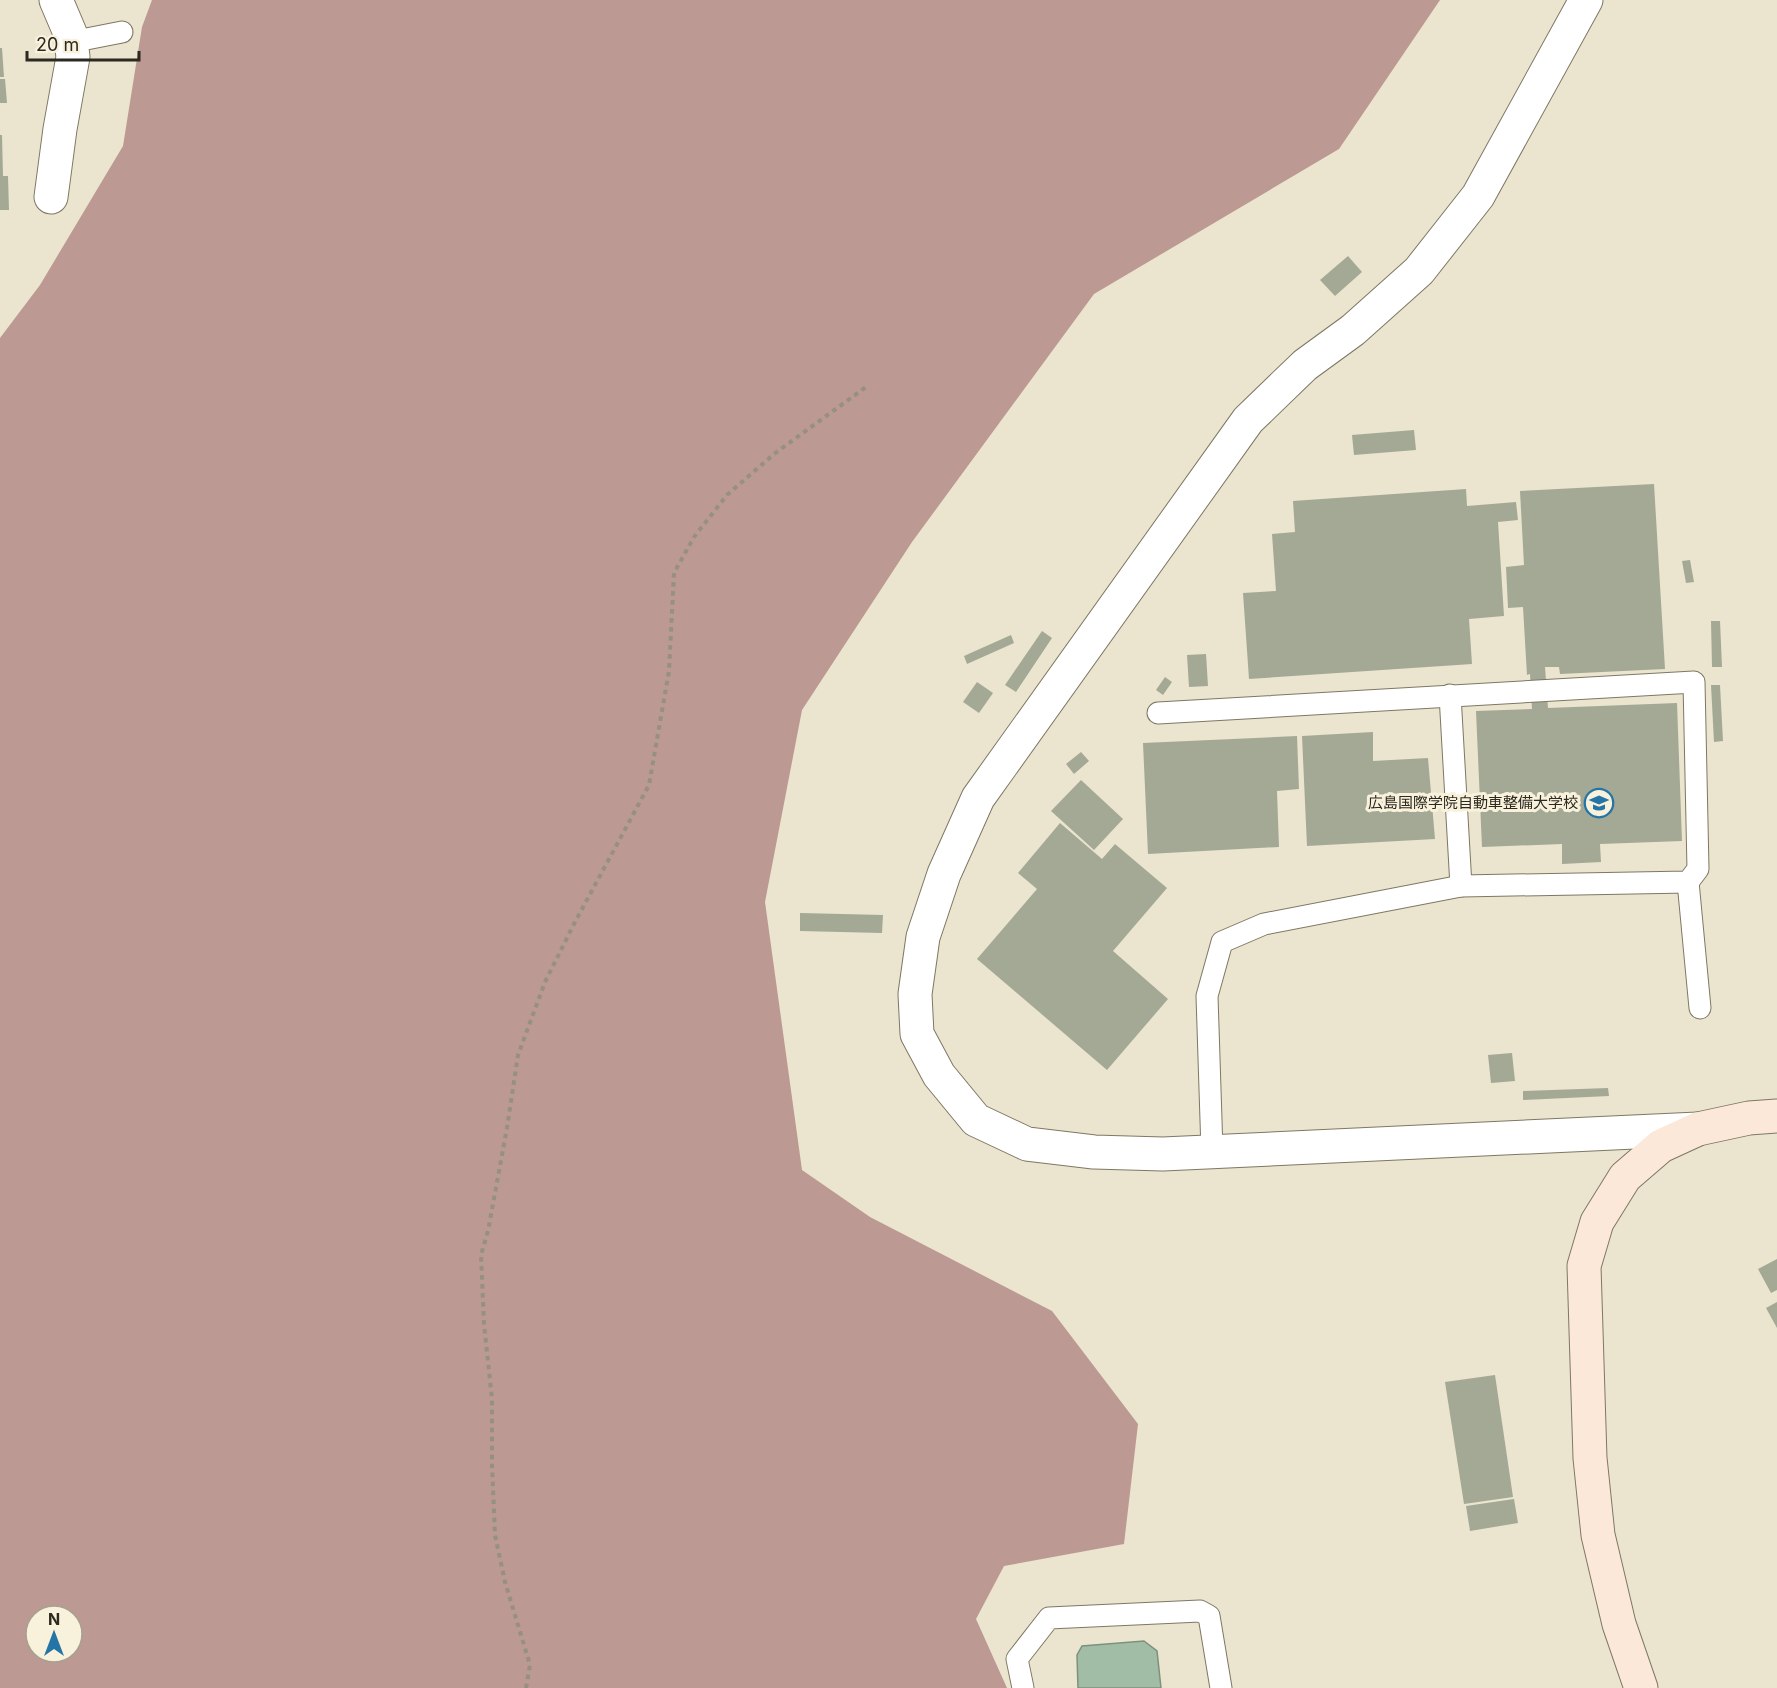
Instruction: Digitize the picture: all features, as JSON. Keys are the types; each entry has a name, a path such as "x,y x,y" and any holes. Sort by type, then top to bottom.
{"street":[{"path":"51,197 73,57 70,33 56,0"},
{"path":"1586,0 1478,196 1419,272 1353,330 1305,365 1248,420 978,798 944,874 923,937 915,994 917,1034 939,1075 975,1120 1027,1144 1094,1152 1163,1154 1698,1129 1749,1118 1777,1116"},
{"path":"1641,1688 1619,1624 1598,1535 1590,1458 1584,1266 1597,1221 1625,1177 1661,1146 1698,1129"}],"lane":[{"path":"71,42 122,32"},
{"path":"1158,713 1694,682 1698,869 1689,882 1700,1008"},
{"path":"1450,695 1461,886"},
{"path":"1212,1150 1207,996 1222,942 1264,924 1461,886 1689,882"},
{"path":"1023,1688 1017,1659 1049,1618 1200,1611 1209,1616 1221,1688"}],"path":[{"path":"526,1688 530,1665 505,1582 495,1535 492,1399 484,1324 481,1255 492,1208 518,1055 545,982 649,785 669,670 674,573 694,537 727,495 774,454 866,387"}],"shaded area":[{"path":"152,0 1440,0 1339,149 1094,294 912,542 802,710 765,902 802,1170 870,1217 1052,1311 1138,1424 1124,1544 1004,1566 976,1619 1007,1688 0,1688 0,338 40,285 123,146 142,27"},
{"path":"1144,1641 1157,1651 1161,1688 1078,1688 1077,1655 1082,1646"}],"building":[{"path":"0,48 2,48 4,77 0,77"},
{"path":"0,79 5,79 7,103 0,103"},
{"path":"0,135 2,135 3,176 8,176 9,210 0,210"},
{"path":"1348,256 1362,272 1335,296 1320,280"},
{"path":"1414,430 1416,450 1354,455 1352,435"},
{"path":"1654,484 1665,669 1560,674 1559,667 1545,667 1548,708 1677,703 1682,841 1600,844 1601,862 1562,864 1562,844 1482,847 1476,711 1532,709 1530,674 1527,675 1523,607 1508,608 1506,567 1524,565 1520,491"},
{"path":"1466,489 1467,506 1516,502 1518,520 1498,522 1504,616 1469,619 1472,664 1249,679 1243,593 1276,591 1272,534 1295,532 1293,501"},
{"path":"1690,560 1694,582 1686,583 1682,561"},
{"path":"1711,621 1720,621 1722,667 1712,667"},
{"path":"1042,631 1052,638 1016,692 1005,685"},
{"path":"1011,635 1014,643 967,664 964,656"},
{"path":"1206,654 1208,686 1189,687 1187,655"},
{"path":"1165,677 1172,682 1163,695 1156,690"},
{"path":"977,682 993,693 979,713 963,702"},
{"path":"1711,685 1720,685 1723,741 1714,742"},
{"path":"1373,732 1373,761 1428,758 1435,839 1307,846 1302,736"},
{"path":"1297,736 1299,789 1277,791 1279,847 1148,854 1143,743"},
{"path":"1081,752 1089,761 1074,774 1066,764"},
{"path":"1081,780 1123,819 1094,850 1051,811"},
{"path":"1060,823 1102,859 1115,844 1167,888 1113,951 1168,999 1107,1070 977,959 1037,889 1018,873"},
{"path":"800,913 883,915 882,933 800,931"},
{"path":"1512,1053 1515,1081 1491,1083 1488,1055"},
{"path":"1608,1088 1609,1096 1523,1100 1523,1091"},
{"path":"1777,1259 1777,1290 1771,1293 1758,1269"},
{"path":"1777,1302 1777,1328 1766,1308"},
{"path":"1495,1375 1513,1497 1464,1504 1445,1382"},
{"path":"1514,1499 1518,1523 1470,1531 1466,1506"}],"place":[{"name":"広島国際学院自動車整備大学校","path":"1599,803"}]}
